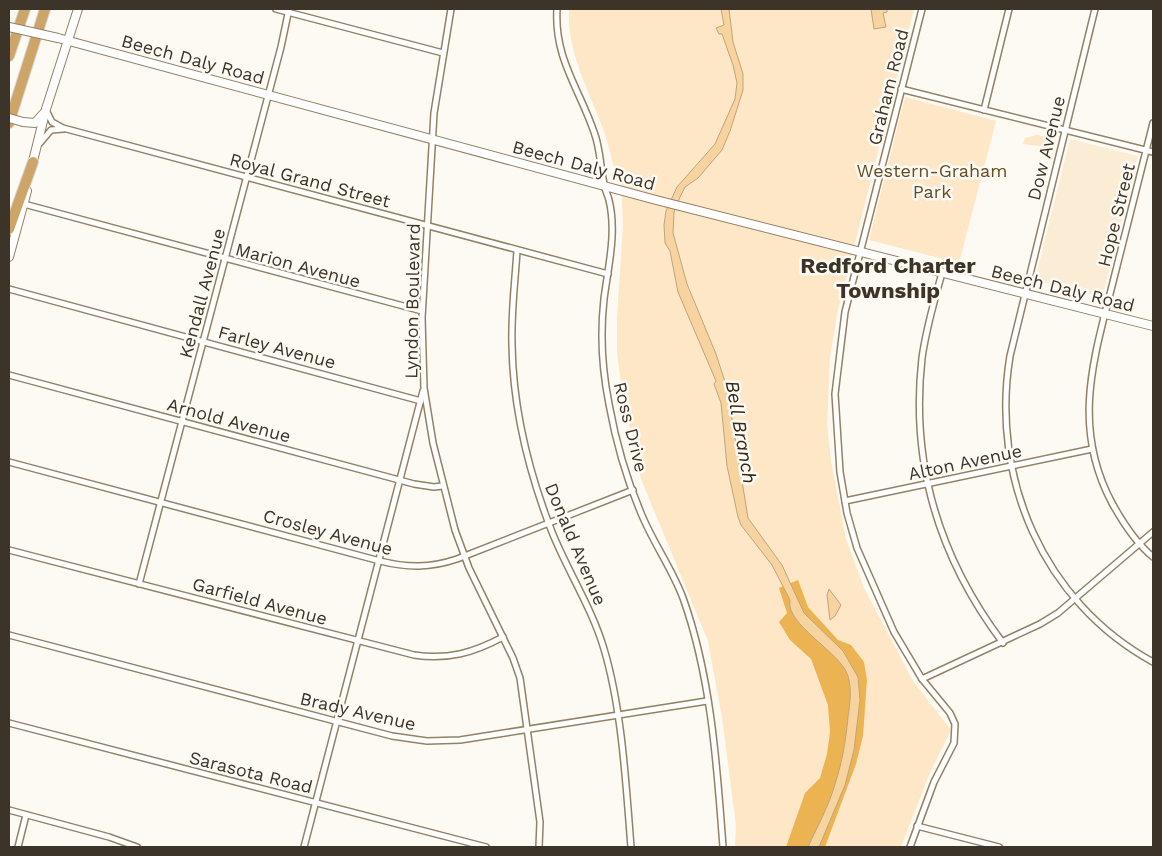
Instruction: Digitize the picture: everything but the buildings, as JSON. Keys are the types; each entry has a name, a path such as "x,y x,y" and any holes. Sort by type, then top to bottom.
{"highway":[{"path":"9,56 25,9"},
{"path":"9,123 45,9"},
{"path":"9,229 33,162"}],"main road":[{"path":"9,257 24,204 62,39 78,9"},
{"name":"Beech Daly Road","path":"9,27 62,39 694,210 1153,326"},
{"path":"9,118 23,122 38,122 46,109"}],"street":[{"path":"276,9 289,10 443,53"},
{"name":"Lyndon Boulevard","path":"451,9 436,98 426,226 422,311 424,388 442,486 464,556 520,678 540,822 538,847"},
{"name":"Ross Drive","path":"557,9 556,29 560,52 600,150 604,186 609,200 612,236 602,333 604,367 614,429 633,490 645,521 683,598 696,642 707,701 723,847"},
{"name":"Graham Road","path":"910,847 934,782 954,743 956,731 950,713 922,679 883,612 857,548 845,501 836,438 835,388 842,328 922,9"},
{"path":"984,110 1009,9"},
{"name":"Dow Avenue","path":"1095,9 1010,356 1005,392 1005,428 1011,466 1020,501 1035,536 1055,573 1075,598 1106,630 1153,662"},
{"name":"Kendall Avenue","path":"139,584 247,178 289,10"},
{"path":"901,89 1153,152"},
{"path":"46,109 52,122 63,128"},
{"name":"Hope Street","path":"1153,123 1094,356 1089,391 1089,423 1092,449 1109,498 1139,543 1153,558"},
{"path":"37,148 51,130 63,128"},
{"name":"Royal Grand Street","path":"63,128 608,274"},
{"name":"Marion Avenue","path":"24,204 225,260 422,311"},
{"name":"Donald Avenue","path":"517,251 512,308 514,380 524,440 531,472 549,522 600,636 607,662 624,770 631,847"},
{"path":"942,273 925,343 919,395 920,434 928,483 940,532 949,554 977,606 1003,643"},
{"name":"Farley Avenue","path":"9,289 421,401"},
{"name":"Arnold Avenue","path":"9,375 422,486 442,486"},
{"path":"304,847 424,388"},
{"name":"Alton Avenue","path":"845,501 1092,449"},
{"name":"Crosley Avenue","path":"9,462 380,561 403,566 425,567 464,556 633,490"},
{"path":"922,679 1003,643 1040,624 1075,598 1153,532"},
{"name":"Garfield Avenue","path":"9,550 414,654 442,657 469,653 502,637"},
{"name":"Brady Avenue","path":"9,635 392,736 427,741 460,740 707,701"},
{"name":"Sarasota Road","path":"9,723 486,847"},
{"path":"9,810 109,837 137,847"},
{"path":"18,847 26,815"},
{"path":"917,826 999,847"}],"shaded area":[{"name":"Bell Branch","path":"721,9 729,9 733,42 743,74 743,90 722,150 698,178 685,187 680,197 674,212 673,233 687,284 716,354 727,388 748,518 782,565 804,613 843,651 858,677 860,700 854,750 845,785 819,847 808,847 830,800 842,760 850,702 848,676 835,658 796,619 791,609 790,600 772,565 741,525 727,466 721,403 714,384 716,381 678,292 670,251 665,243 664,225 666,211 677,187 715,144 735,99 737,83 733,65 722,34 719,34 716,28 724,25"},
{"path":"871,9 887,9 887,12 883,13 886,27 874,29"},
{"path":"1070,139 1138,156 1102,297 1035,280"},
{"path":"798,580 808,607 838,640 851,645 864,662 867,680 863,736 856,764 825,847 786,847 805,793 820,778 827,754 830,732 828,705 811,659 790,640 779,622 787,613 779,588"},
{"path":"829,589 841,605 835,616 830,620 827,595"}],"green space":[{"path":"569,9 914,9 837,314 830,358 827,424 831,461 846,539 864,588 913,681 951,730 928,777 901,847 735,847 736,825 722,718 708,641 641,479 623,396 617,354 617,319 623,225 621,178 616,174 604,132 579,69 571,40"},
{"name":"Western-Graham Park","path":"905,97 996,121 959,263 869,240"},
{"path":"1037,135 1051,138 1049,147 1023,144 1025,138"}],"district":[{"name":"Redford Charter Township","path":"888,278"}]}
